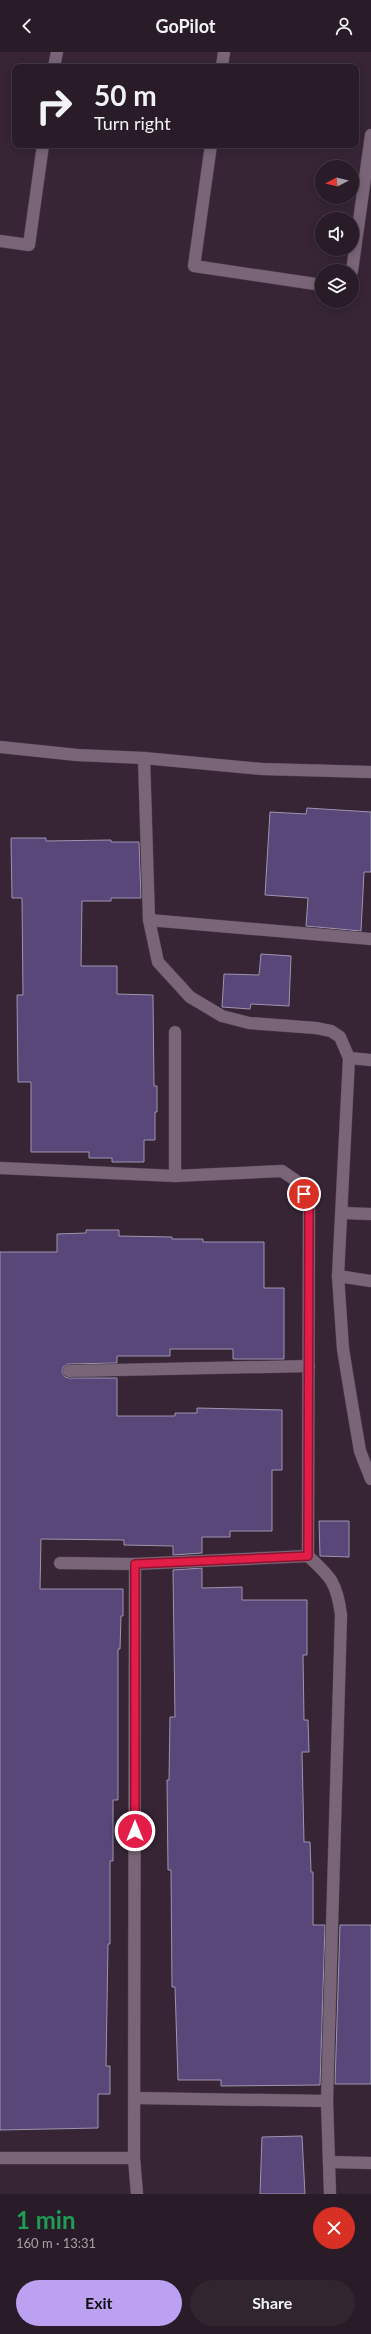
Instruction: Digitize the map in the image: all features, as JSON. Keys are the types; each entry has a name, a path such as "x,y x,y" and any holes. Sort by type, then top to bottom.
{"street":[{"path":"55,64 57,52"},
{"path":"222,64 224,52"},
{"path":"353,264 371,135"},
{"path":"0,241 29,245 43,148"},
{"path":"211,148 194,266 315,284"},
{"path":"0,747 77,755 144,758 262,769 371,772"},
{"path":"144,758 149,920 158,962 190,996 222,1016 249,1023 316,1028 331,1031 340,1037 348,1058 338,1276 343,1349 360,1452 371,1479"},
{"path":"149,920 371,939"},
{"path":"175,1032 175,1176"},
{"path":"348,1058 371,1060"},
{"path":"0,1168 175,1176 282,1171 298,1182 309,1206 308,1556"},
{"path":"342,1212 371,1214"},
{"path":"338,1276 371,1281"},
{"path":"69,1371 309,1366"},
{"path":"60,1563 135,1564 308,1556 326,1572 338,1590 341,1615 327,2100 330,2194"},
{"path":"135,1564 134,2158 137,2194"},
{"path":"135,2098 327,2100"},
{"path":"0,2158 134,2158"},
{"path":"329,2162 371,2163"}],"building":[{"path":"307,808 371,812 371,872 364,872 361,931 306,926 308,898 265,895 270,812 306,814"},
{"path":"11,838 46,838 46,841 111,840 111,842 139,842 141,898 111,898 111,901 82,901 81,966 117,966 117,994 153,995 154,1086 157,1086 157,1112 155,1112 155,1140 144,1140 144,1162 112,1162 112,1158 89,1158 89,1152 31,1152 31,1082 18,1082 17,995 23,995 22,898 12,898"},
{"path":"261,954 291,956 289,1006 251,1004 250,1009 222,1007 224,974 259,975"},
{"path":"86,1230 119,1230 119,1236 203,1239 203,1242 264,1242 264,1288 284,1288 284,1359 233,1359 233,1349 170,1349 170,1356 117,1356 117,1363 68,1364 63,1367 62,1372 65,1377 69,1378 117,1378 117,1416 175,1416 175,1413 197,1413 197,1408 282,1410 282,1470 272,1470 272,1531 230,1531 230,1537 202,1537 202,1553 173,1555 173,1546 124,1545 124,1540 41,1539 40,1589 123,1589 123,1616 121,1616 120,1649 118,1649 118,1800 113,1800 113,1861 110,1861 110,1944 108,1944 106,2066 110,2066 110,2094 98,2094 98,2128 0,2130 0,1252 57,1252 57,1234 86,1233"},
{"path":"319,1521 349,1521 349,1557 320,1556"},
{"path":"202,1568 202,1588 242,1587 242,1600 307,1600 307,1655 303,1655 304,1720 308,1720 309,1752 302,1752 304,1842 310,1842 311,1872 313,1872 313,1925 325,1925 320,2085 221,2086 221,2080 178,2080 175,1987 172,1987 171,1870 168,1870 167,1780 169,1780 170,1717 175,1717 173,1570"},
{"path":"340,1925 371,1925 371,2084 335,2084"},
{"path":"302,2136 305,2194 260,2194 262,2137"}],"route":[{"path":"135,1831 135,1564 308,1556 310,1293 309,1206 304,1194"}]}
